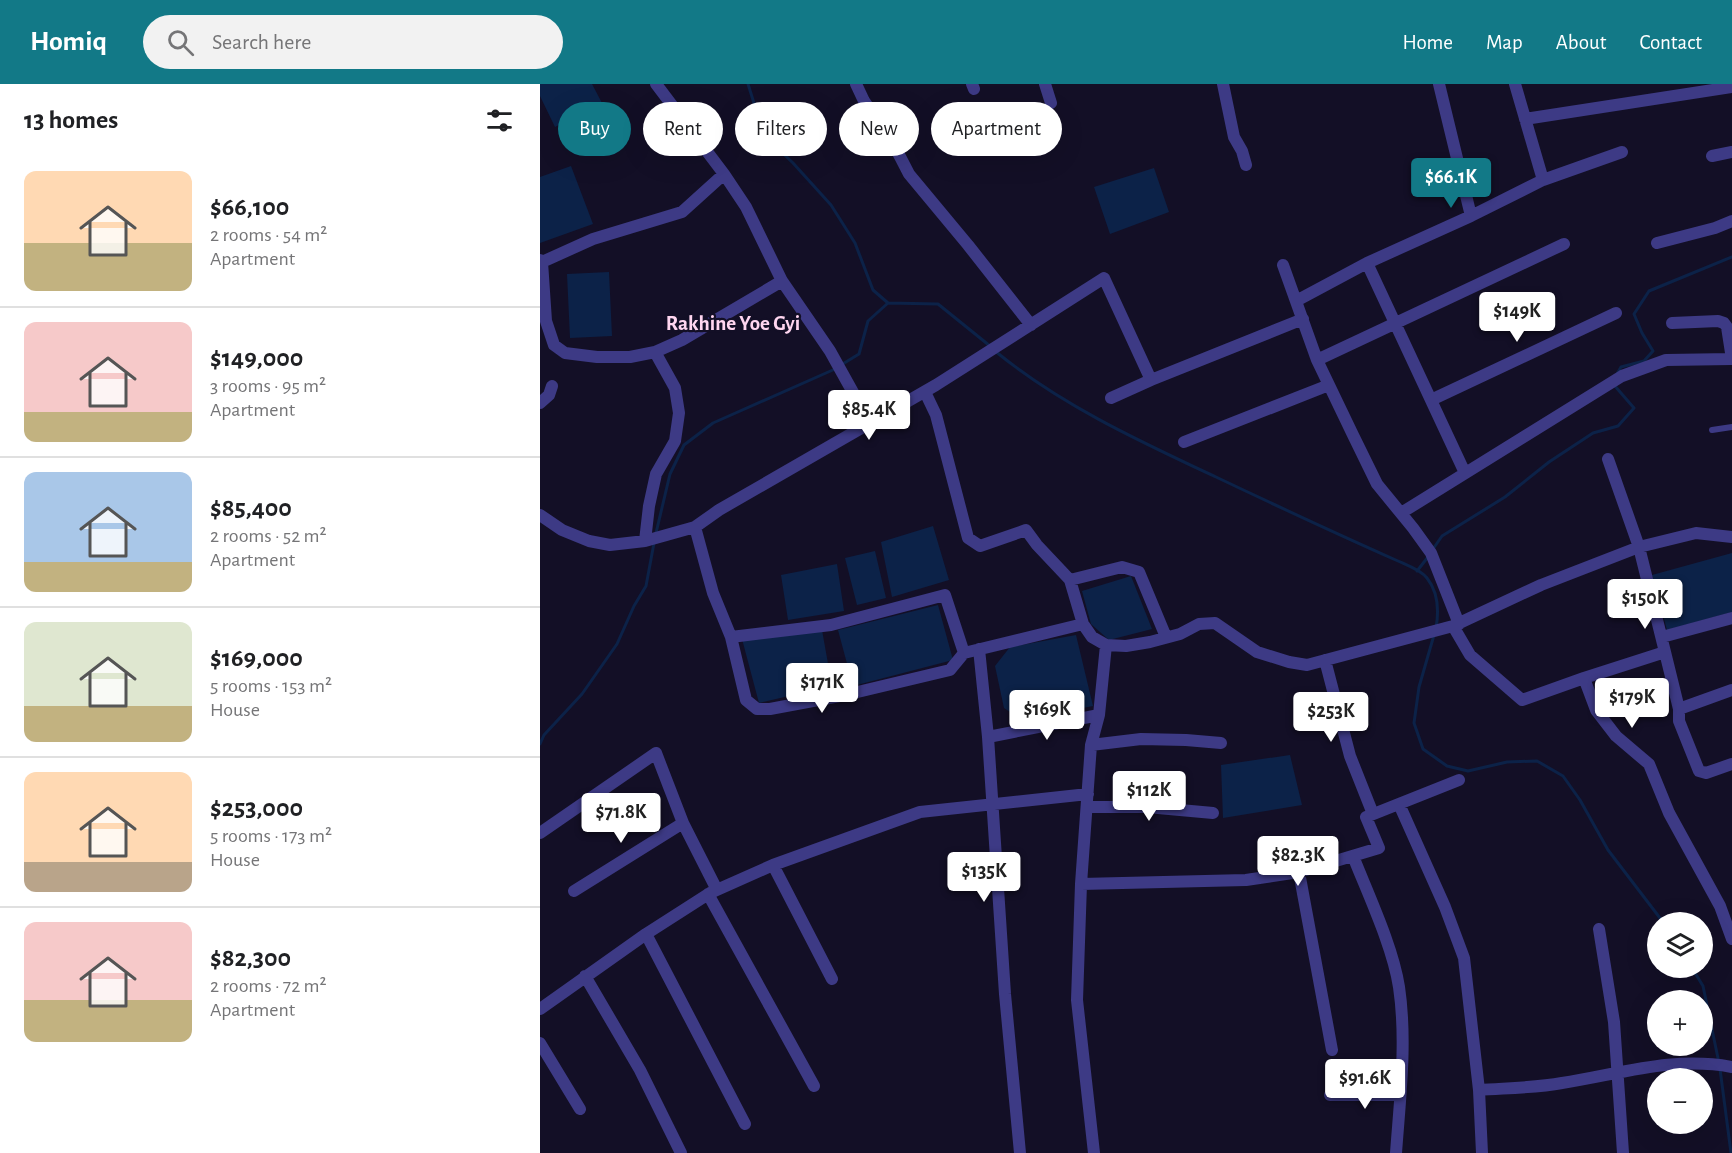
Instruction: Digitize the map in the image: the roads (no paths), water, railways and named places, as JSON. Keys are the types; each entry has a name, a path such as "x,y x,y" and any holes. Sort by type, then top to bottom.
{"street":[{"path":"656,84 746,207 782,281 830,351 870,423"},
{"path":"856,84 909,174 1031,325"},
{"path":"1045,84 1051,102"},
{"path":"1223,84 1234,137 1242,151 1246,165"},
{"path":"1439,84 1471,216"},
{"path":"1515,84 1542,180"},
{"path":"1525,119 1732,87"},
{"path":"1296,302 1367,263 1471,216 1542,180 1622,152"},
{"path":"1712,156 1732,152"},
{"path":"724,174 682,212 593,239 541,261 546,321 554,345 565,353 597,357 630,357 655,352 682,340 782,281"},
{"path":"1657,243 1715,228 1732,221"},
{"path":"1317,360 1396,325 1564,243"},
{"path":"1367,263 1465,473"},
{"path":"1283,265 1317,360 1377,484 1431,553 1456,625 1470,655 1522,700 1665,652"},
{"path":"540,515 562,530 589,541 610,545 645,541 694,527 719,510 925,392 1104,278 1150,380"},
{"path":"1431,400 1616,313"},
{"path":"1112,398 1150,380 1303,319"},
{"path":"1401,513 1599,390 1640,368 1666,360 1732,359 1727,327 1724,323 1718,321 1672,323"},
{"path":"645,541 656,474 675,441 679,413 675,388 655,352"},
{"path":"1184,442 1329,385"},
{"path":"540,403 549,395 552,386"},
{"path":"925,392 936,415 968,538 980,546 1026,530 1070,580 1083,624 1092,638 1106,645 1126,646 1179,634 1199,624 1215,622 1257,652 1307,665 1456,625 1541,585 1639,547 1696,533 1732,537"},
{"path":"1608,459 1639,547 1679,709 1679,721 1700,773 1732,764"},
{"path":"694,527 713,592 730,637 746,699 757,709 770,709 844,695 950,670 964,653 1083,624"},
{"path":"1070,580 1122,567 1139,572 1166,637"},
{"path":"730,637 831,625 945,595 964,653"},
{"path":"1662,637 1732,618"},
{"path":"1094,1153 1077,1000 1081,884 1091,745 1099,715 1106,645"},
{"path":"979,649 993,803 1005,994 1020,1153"},
{"path":"1325,660 1350,756 1373,814"},
{"path":"1584,678 1596,710 1616,736 1649,764 1670,813 1726,905 1732,939"},
{"path":"1679,709 1732,690"},
{"path":"988,737 1099,715"},
{"path":"1091,745 1141,739 1221,743"},
{"path":"540,833 656,753 713,892 814,1086"},
{"path":"1081,884 1246,880 1299,872 1378,848 1366,817 1459,780"},
{"path":"540,1010 646,934 713,892 772,865 920,812 1088,794"},
{"path":"1398,804 1445,907 1464,958 1479,1090 1482,1153"},
{"path":"1087,807 1147,807 1213,813"},
{"path":"574,891 683,823"},
{"path":"1353,856 1395,966 1399,988 1402,1038 1396,1153"},
{"path":"772,865 832,979"},
{"path":"1299,872 1332,1050"},
{"path":"1599,929 1614,1022 1623,1153"},
{"path":"646,934 746,1124"},
{"path":"585,976 639,1070 681,1153"},
{"path":"540,1043 580,1109"},
{"path":"1479,1090 1551,1085 1683,1062 1732,1067"},
{"path":"1330,1095 1400,1095"}],"lane":[{"path":"1712,429 1732,427"}],"water":[{"path":"540,84 592,84 601,102 558,102 558,125 555,127 540,96"},
{"path":"571,166 593,224 540,243 540,177"},
{"path":"1154,168 1169,212 1110,234 1094,187"},
{"path":"609,272 612,336 570,338 567,274"},
{"path":"933,526 949,580 892,597 881,542"},
{"path":"875,551 886,598 857,605 845,558"},
{"path":"1732,553 1732,612 1667,630 1652,575"},
{"path":"837,564 844,611 788,620 781,575"},
{"path":"1131,576 1152,629 1109,640 1091,624 1082,591"},
{"path":"938,605 953,660 853,686 838,630"},
{"path":"822,630 832,686 759,703 742,639"},
{"path":"1076,635 1093,706 1022,720 1004,708 995,666 1010,647"},
{"path":"1290,755 1302,805 1223,818 1221,765"}],"waterway":[{"path":"748,84 764,135 831,205 855,243 873,290 888,303 938,304 990,346"},
{"path":"1617,374 1621,367 1644,361 1653,351 1634,314 1649,291 1732,257"},
{"path":"841,365 859,354 868,321 888,303"},
{"path":"995,351 1047,388 1101,421 1418,570 1431,583 1435,595 1436,628"},
{"path":"656,533 670,474 684,445 713,423 835,369"},
{"path":"1433,549 1442,536 1505,497 1549,462 1593,433 1618,426 1634,408 1614,385"},
{"path":"540,744 544,735 582,694 617,644 646,586 654,543"},
{"path":"1417,571 1428,557"},
{"path":"1434,635 1419,687 1414,723 1423,749 1447,766 1468,771 1507,762 1537,761 1563,776 1580,800 1608,850 1655,912"},
{"path":"1698,978 1703,986 1719,1063"},
{"path":"1720,1069 1731,1153"}],"district":[{"name":"Rakhine Yoe Gyi","path":"733,323"}]}
